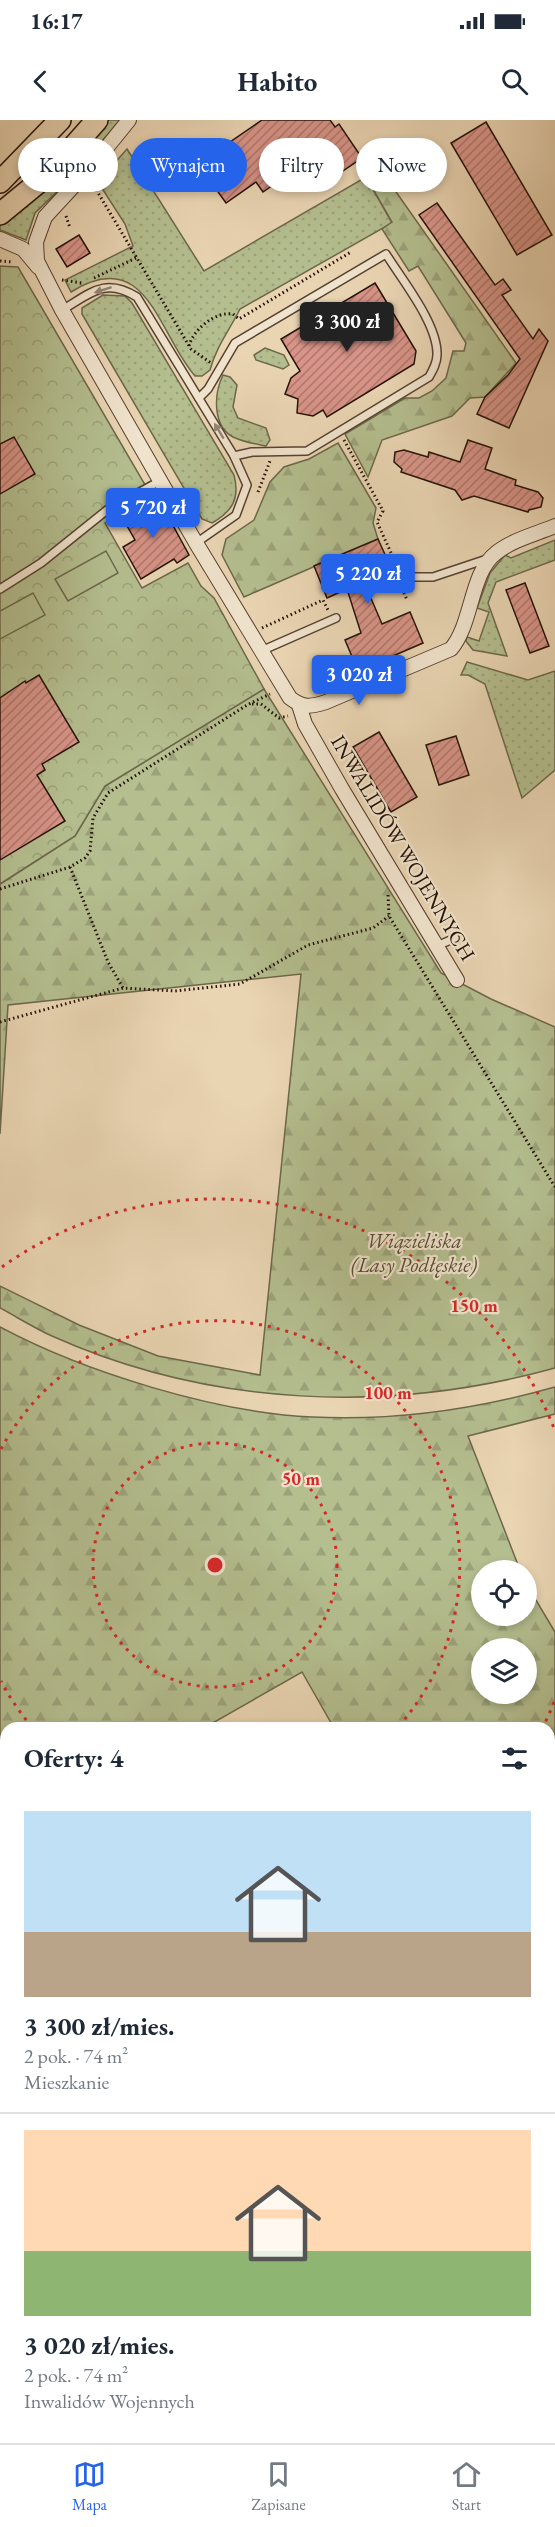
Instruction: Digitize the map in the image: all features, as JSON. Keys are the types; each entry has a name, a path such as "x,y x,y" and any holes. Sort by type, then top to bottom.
{"main road":[{"path":"0,182 8,167 60,120"},
{"path":"0,214 51,172 98,120"}],"street":[{"path":"114,138 129,120"},
{"path":"43,274 36,253 42,223 67,192"},
{"path":"0,239 23,249 43,274"},
{"name":"INWALIDÓW WOJENNYCH","path":"43,274 260,652 282,689 300,705 304,724 458,980"},
{"path":"300,705 326,702 451,649 459,637 482,571 489,559 502,549 555,526"}],"lane":[{"path":"199,398 208,389 236,343 386,254 428,322 435,340 438,356 435,368 429,377 307,452 252,452 234,456"},
{"path":"62,310 105,286 121,287 137,297 234,456 248,485 236,515 196,543"},
{"path":"0,588 41,563 107,510 160,481"},
{"path":"414,577 433,577 489,559"},
{"path":"260,652 334,615"},
{"path":"437,946 455,938"}],"path":[{"path":"96,192 189,346 204,361 221,367"},
{"path":"189,346 195,330 224,313 233,314 239,319 351,252"},
{"path":"58,279 80,284 136,258"},
{"path":"340,432 383,511 377,522 397,566 393,568 407,600"},
{"path":"257,628 323,600 330,613 334,615"},
{"path":"0,889 70,867 85,858 90,850 93,818 108,792 247,705 273,693"},
{"path":"247,705 261,704 279,718 289,716 300,705"},
{"path":"70,867 108,963 123,988"},
{"path":"0,1022 123,988 175,991 240,984 308,945 373,928 389,916 555,1187"}],"green space":[{"path":"109,120 120,120 105,138 93,138"},
{"path":"127,149 130,154 130,192 154,192 204,271 340,192 344,192 356,183 356,192 374,192 392,223 240,309 219,346 210,370 202,376 195,376 148,300 134,286 117,279 97,280 71,292 65,280 133,246 125,224 104,192 118,192 118,159"},
{"path":"39,192 57,192 35,213 26,240 0,230 0,224"},
{"path":"375,192 396,192 516,363 485,397 470,398 452,416 382,440 368,477 345,434 405,398 419,398 432,391 446,378 453,351 464,351 466,343 418,266 409,271 382,229 392,222"},
{"path":"0,266 18,267 151,495 105,523 142,588 188,563 201,586 214,598 264,689 105,786 75,836 0,884"},
{"path":"103,295 125,296 132,303 234,475 236,491 233,503 225,514 212,523 202,519 82,314 82,308"},
{"path":"265,348 284,355 289,365 283,369 256,360 254,355"},
{"path":"223,375 230,377 237,385 233,407 238,418 266,428 270,440 266,446 233,437 221,425 217,400"},
{"path":"338,443 376,508 373,523 378,539 244,597 222,555 226,539 254,520 270,482 284,467 309,459"},
{"path":"555,540 555,560 496,582 488,603 507,656 473,650 466,641 467,637 479,641 489,612 477,608 490,573 505,555 511,558"},
{"path":"106,551 118,573 68,601 55,579"},
{"path":"33,593 45,615 0,639 0,611"},
{"path":"467,662 528,680 555,671 555,770 522,798 485,684 468,675 461,675"},
{"name":"Wiązieliska (Lasy Podłęskie)","path":"264,689 441,973 491,999 555,1027 555,1368 492,1383 429,1392 365,1397 300,1396 237,1389 174,1377 112,1360 52,1336 0,1308 0,1286 79,1325 158,1356 260,1375 301,974 8,1005 0,1134 0,884 75,836 105,786"},
{"path":"0,1327 71,1359 152,1387 235,1408 275,1414 342,1418 404,1415 496,1402 555,1387 555,1414 468,1436 516,1560 471,1560 471,1626 537,1626 537,1602 555,1632 555,1722 331,1722 302,1672 214,1722 0,1722"}],"building":[{"path":"262,120 330,120 335,127 339,124 356,149 356,162 344,170 344,138 259,138 259,186 256,182 247,188 247,138 236,138"},
{"path":"486,122 552,235 517,255 451,143"},
{"path":"218,192 242,192 226,203"},
{"path":"437,203 495,285 503,279 511,290 502,295 533,339 539,329 548,341 509,428 477,414 485,397 508,375 520,359 419,215"},
{"path":"79,235 90,253 67,267 56,249"},
{"path":"375,283 416,351 414,364 327,417 323,410 313,416 297,413 298,399 285,394 291,378 300,371 281,339"},
{"path":"14,437 35,474 0,494 0,444"},
{"path":"468,440 492,448 485,469 516,480 515,485 538,492 543,498 541,507 528,512 474,496 462,500 455,490 401,472 402,469 394,462 395,452 404,450 428,457 429,452 460,462"},
{"path":"157,496 189,555 177,563 174,559 141,579 123,547 135,540 122,517"},
{"path":"378,539 392,570 364,582 382,624 410,612 423,643 358,671 345,640 361,633 347,589 327,598 314,566"},
{"path":"525,583 549,646 530,653 506,590"},
{"path":"39,675 79,742 42,764 45,770 37,775 65,821 0,860 0,698 25,681 26,683"},
{"path":"379,732 417,797 391,812 353,747"},
{"path":"456,736 469,775 439,785 426,745"}]}
